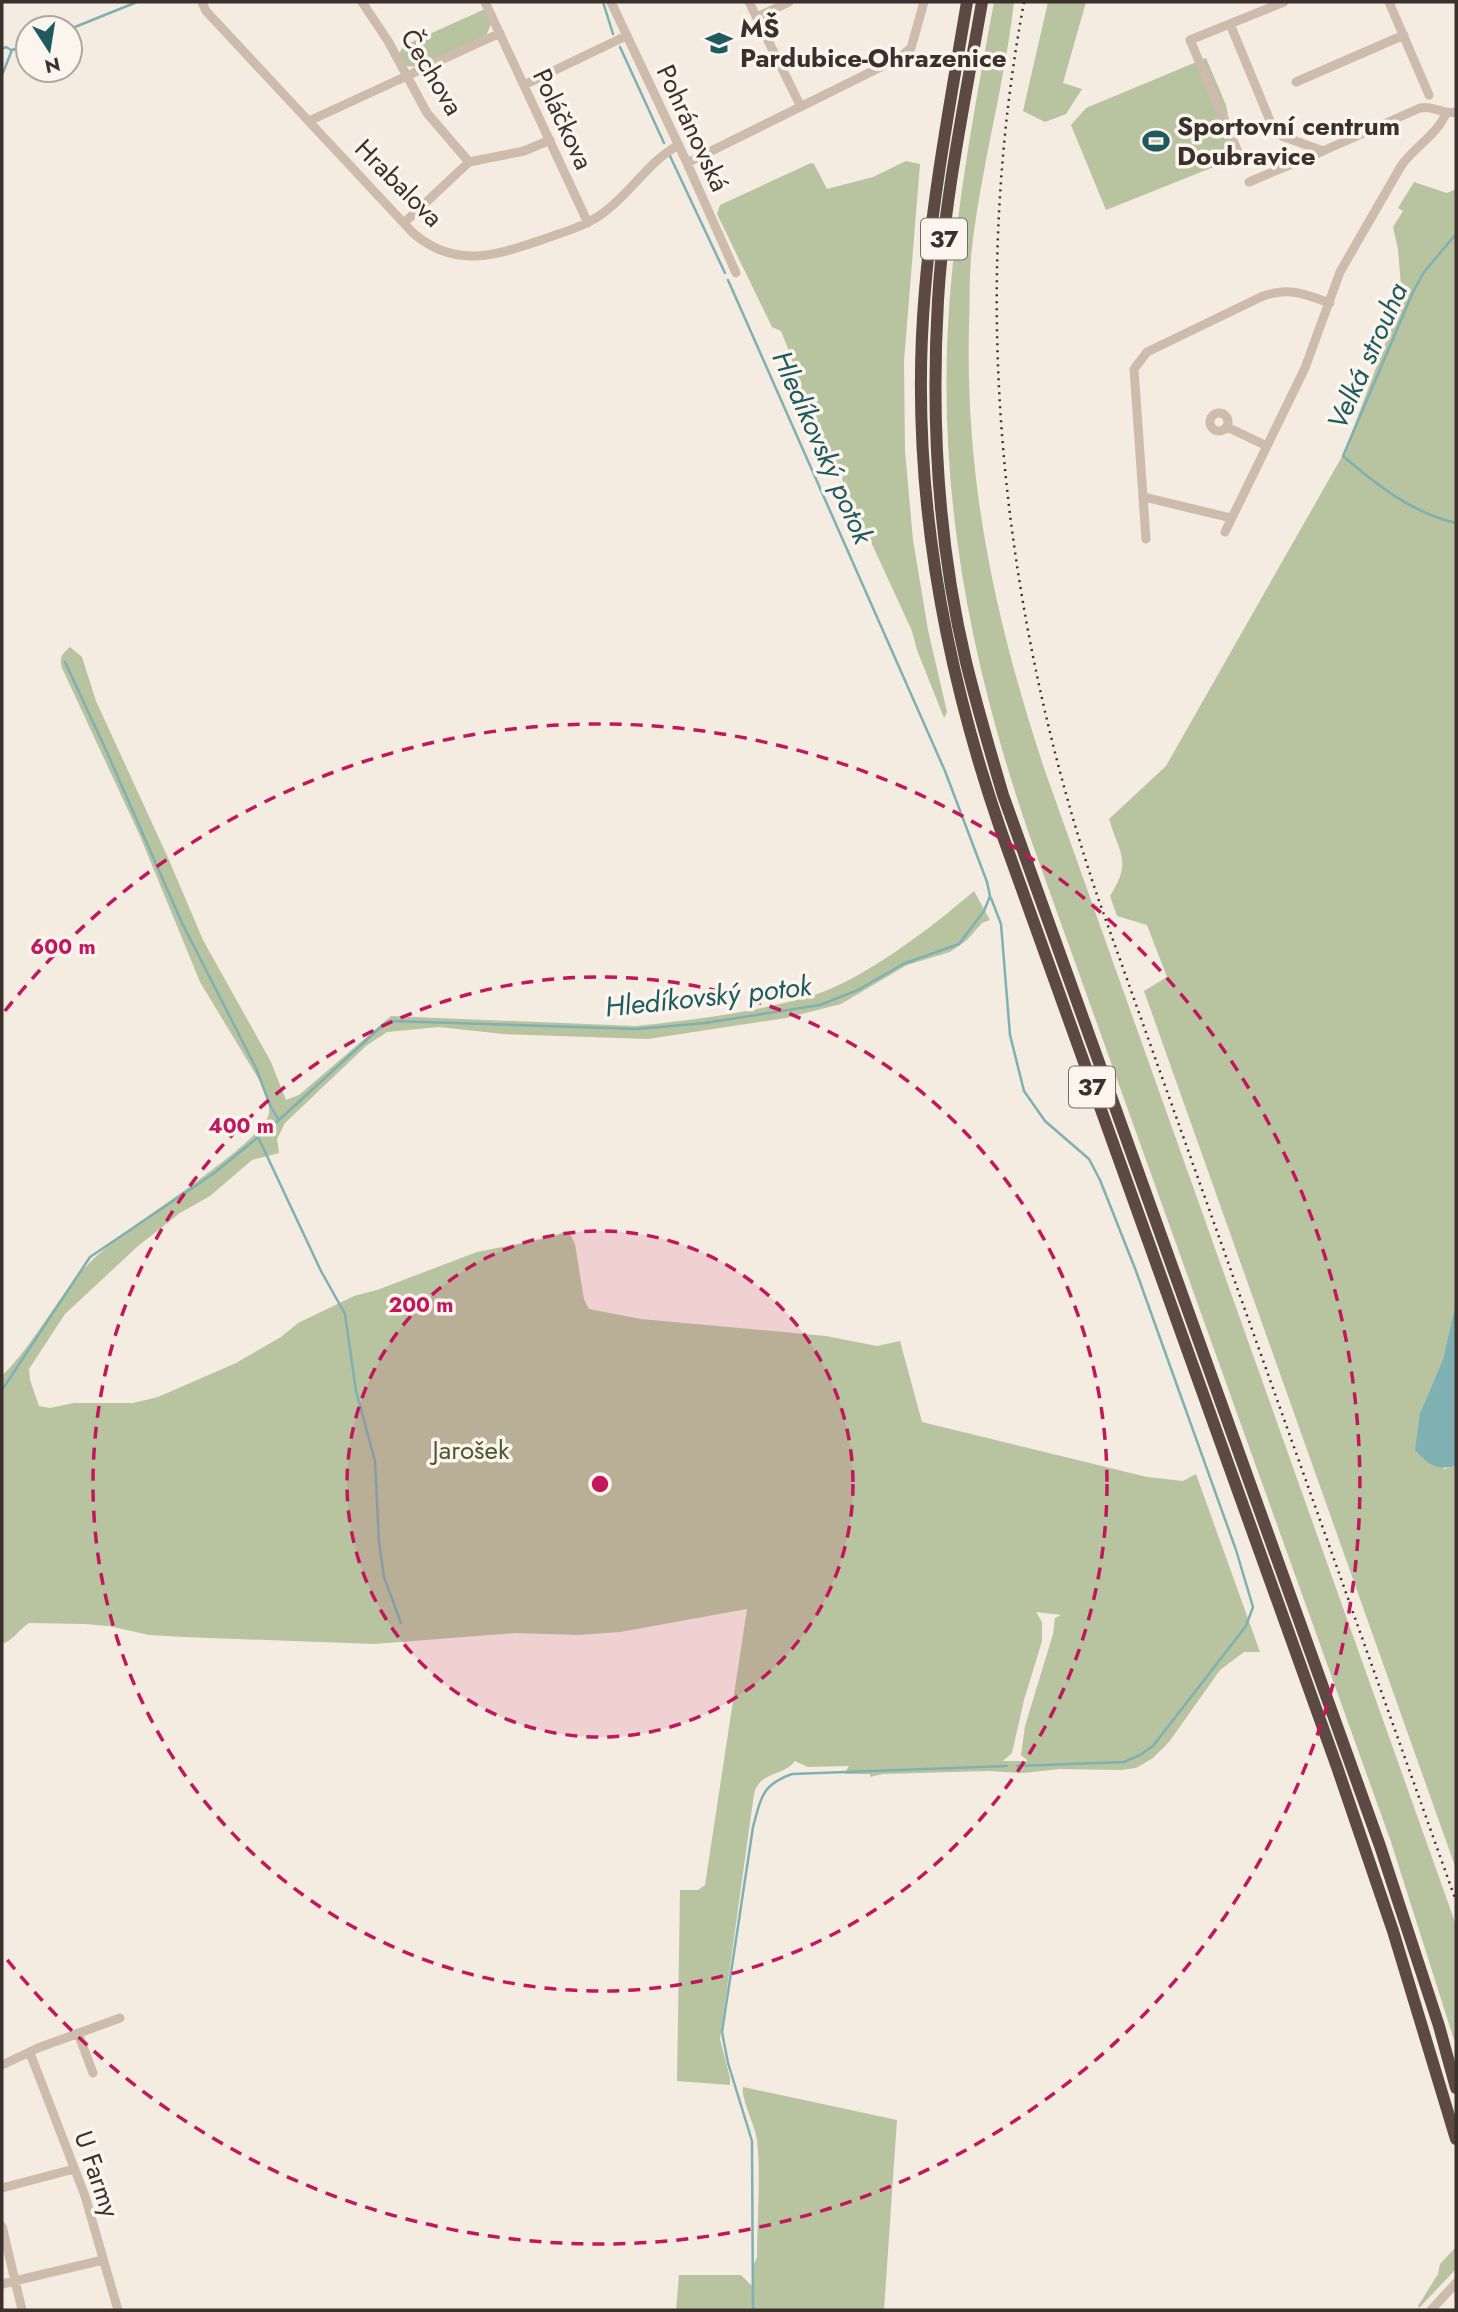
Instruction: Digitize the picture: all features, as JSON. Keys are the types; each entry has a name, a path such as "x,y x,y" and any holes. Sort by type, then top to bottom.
{"highway":[{"name":"37","path":"967,2 935,190 925,292 921,407 926,497 934,568 960,699 1001,831 1359,1830 1402,1957 1456,2139"},
{"name":"37","path":"982,2 945,229 936,343 937,439 944,530 966,661 1003,794 1380,1846 1439,2026 1456,2088"}],"street":[{"name":"Hrabalova","path":"202,2 206,11 404,223 434,248 454,255 475,257 511,250 588,223 612,206 661,156 679,145"},
{"name":"Čechova","path":"362,2 388,41 427,113 469,162"},
{"name":"Poláčkova","path":"485,2 588,223"},
{"name":"Pohránovská","path":"611,2 736,273"},
{"path":"749,2 801,107"},
{"path":"757,17 789,2"},
{"path":"687,163 906,54 914,41 925,2"},
{"path":"1238,152 1189,40 1284,2"},
{"path":"1389,2 1429,95"},
{"path":"1230,24 1275,132 1323,151"},
{"path":"309,121 500,33"},
{"path":"1296,82 1404,35"},
{"path":"524,85 626,36"},
{"path":"1225,532 1306,368 1340,272 1401,166 1451,112 1420,108 1249,182"},
{"path":"404,223 469,162 524,151 550,140"},
{"path":"1146,539 1135,369 1147,352 1278,291 1296,291 1330,303"},
{"path":"1227,427 1266,446"},
{"path":"1144,497 1231,518"},
{"path":"2,2065 78,2032 120,2018"},
{"path":"78,2032 93,2073"},
{"name":"U Farmy","path":"30,2053 85,2196 118,2310"},
{"path":"2,2188 74,2169"},
{"path":"2,2226 22,2310"},
{"path":"2,2284 103,2260"},
{"path":"1431,2310 1456,2283"}],"green space":[{"path":"994,2 1014,2 971,257 969,384 978,497 998,607 1045,771 1456,1925 1456,2046 1391,1842 1030,837 1008,771 974,638 953,503 947,365 950,295 958,222 974,111"},
{"path":"1048,2 1086,2 1063,83 1082,89 1066,114 1045,122 1023,111"},
{"path":"485,9 491,24 486,36 417,67 406,66 399,54 403,46"},
{"name":"Sportovní centrum Doubravice","path":"1206,58 1226,105 1236,158 1106,210 1071,125 1086,108"},
{"path":"906,161 920,164 904,361 905,451 913,540 928,630 947,712 944,718 912,631 795,377 791,356 781,331 772,327 717,214 720,205 811,163 827,189 873,177"},
{"path":"1414,182 1447,193 1456,189 1456,1301 1443,1359 1420,1413 1444,1469 1456,1466 1456,1869 1144,991 1167,977 1147,925 1117,916 1110,896 1121,874 1122,858 1109,819 1166,766 1344,453 1402,299 1398,249 1393,227 1403,211 1398,208"},
{"name":"Jarošek","path":"70,647 82,657 96,701 203,940 271,1062 286,1100 299,1095 391,1016 635,1026 725,1015 792,1001 833,988 898,950 974,891 990,920 982,923 967,940 950,952 907,965 841,1004 786,1018 648,1039 503,1034 439,1027 387,1032 366,1046 285,1123 277,1139 279,1153 252,1160 210,1196 180,1213 138,1246 65,1314 29,1369 39,1406 50,1408 74,1403 133,1403 158,1397 236,1363 281,1337 298,1323 354,1296 477,1252 553,1237 565,1231 575,1244 584,1299 589,1309 641,1319 826,1336 877,1346 900,1341 922,1422 1147,1477 1183,1481 1196,1474 1260,1652 1244,1652 1220,1670 1169,1742 1153,1758 1136,1768 1121,1770 1060,1769 1023,1773 989,1771 883,1774 870,1777 870,1774 844,1774 849,1766 808,1767 795,1761 784,1770 761,1781 754,1794 720,2039 730,2085 677,2081 680,1890 698,1890 705,1885 747,1609 620,1632 578,1635 516,1633 374,1644 149,1635 109,1626 29,1623 2,1644 2,1376 28,1346 74,1280 92,1261 122,1235 247,1142 260,1129 269,1111 264,1088 200,982 140,836 62,668 61,658","holes":["1036,1612 1061,1615 1055,1618 1053,1634 1025,1726 1021,1755 1028,1761 1003,1761 1012,1753 1024,1700 1042,1641 1042,1622"]},
{"path":"743,2087 897,2120 884,2310 676,2310 679,2275 741,2275 754,2288 758,2154 756,2134 744,2099"},
{"path":"1456,2247 1456,2269 1419,2308 1438,2274 1440,2264"}],"water":[{"path":"1456,1301 1456,1466 1443,1468 1428,1463 1415,1450 1420,1413 1443,1359"}],"waterway":[{"path":"84,23 137,2"},
{"name":"Hledíkovský potok","path":"603,2 613,34"},
{"path":"2,49 6,47 11,50"},
{"name":"Hledíkovský potok","path":"620,47 664,143"},
{"path":"2,75 14,49"},
{"name":"Hledíkovský potok","path":"670,156 725,273"},
{"name":"Velká strouha","path":"1456,234 1424,272 1413,292 1343,456 1410,505 1456,523"},
{"name":"Hledíkovský potok","path":"2,1390 90,1257 213,1174 279,1120 384,1024 391,1021 637,1029 705,1023 820,1005 858,990 903,964 959,944 984,911 990,896 987,882 945,771 728,280"},
{"path":"65,662 182,923 256,1068 278,1119"},
{"path":"991,898 1001,924 1010,1035 1024,1091 1045,1121 1089,1159 1100,1180 1136,1271 1236,1550 1253,1607 1246,1626 1153,1746 1140,1755 1124,1762 1017,1766"},
{"path":"259,1139 321,1271 345,1314 356,1391 375,1461 379,1542 384,1577 401,1623"},
{"path":"753,2310 752,2141 728,2063 722,2032 753,1827 761,1800 768,1788 792,1774 1007,1766"}],"railway":[{"path":"1024,2 1007,115 998,228 997,341 1004,454 1017,567 1038,679 1065,789 1098,898 1456,1901"}],"place":[{"name":"MŠ Pardubice-Ohrazenice","path":"719,43"},
{"name":"Sportovní centrum Doubravice","path":"1156,141"}]}
